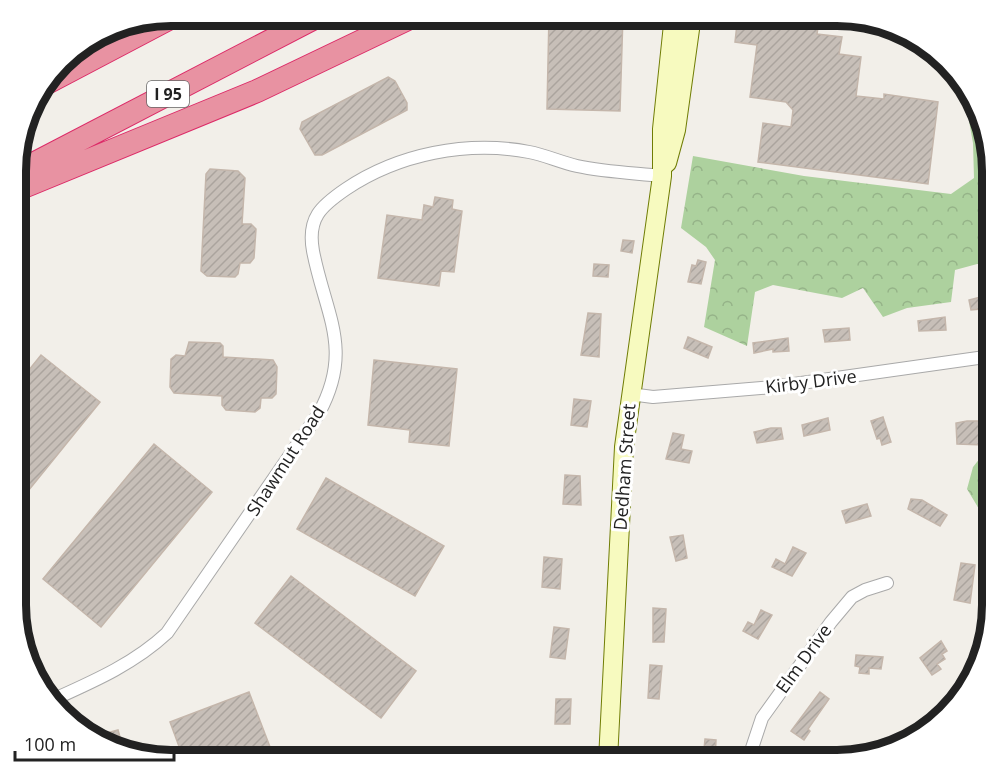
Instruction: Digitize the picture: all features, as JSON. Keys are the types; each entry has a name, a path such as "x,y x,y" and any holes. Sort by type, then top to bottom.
{"highway":[{"name":"I 95","path":"26,168 299,26"},
{"path":"26,186 268,87 393,26"},
{"path":"61,75 151,27"}],"main road":[{"name":"Dedham Street","path":"663,176 662,129 673,26"},
{"name":"Dedham Street","path":"609,750 624,447 630,394 663,176 676,130 690,26"}],"street":[{"name":"Shawmut Road","path":"59,697 97,680 140,655 167,633 329,396 336,362 336,339 313,251 312,234 312,224 326,204 367,175 396,162 427,154 475,148 516,150 577,166 663,176"},
{"name":"Kirby Drive","path":"630,394 653,397 773,387 982,357"},
{"name":"Elm Drive","path":"751,750 762,718 831,622 852,597 887,583"}],"green space":[{"path":"884,34 909,45 925,55 946,75 956,89 946,77 905,44 886,37"},
{"path":"966,104 979,142 982,170 982,263 955,270 951,302 907,308 883,317 863,288 842,298 773,285 755,292 747,346 704,327 715,260 706,247 681,228 693,156 804,176 951,194 974,178 973,143"},
{"path":"981,456 981,513 967,489 973,467"}],"building":[{"path":"549,26 623,26 620,111 547,109"},
{"path":"737,26 818,26 817,34 842,37 839,54 861,57 856,96 884,99 884,94 938,102 928,184 758,162 763,123 791,127 793,110 786,102 750,97 757,45 735,42"},
{"path":"388,77 395,81 407,103 407,110 322,155 315,155 300,129 302,122"},
{"path":"210,169 238,171 245,178 242,224 251,224 256,229 254,258 250,263 240,263 238,274 235,277 207,276 201,271 206,174"},
{"path":"435,197 453,200 452,209 462,211 454,272 441,271 439,286 378,278 387,215 422,220 424,205 433,207"},
{"path":"623,240 634,241 632,253 621,251"},
{"path":"698,260 706,262 701,284 688,282 692,265 696,266"},
{"path":"594,264 609,265 608,277 593,276"},
{"path":"982,297 982,309 971,310 969,300"},
{"path":"588,313 601,314 599,357 581,355"},
{"path":"945,317 946,330 919,331 918,321"},
{"path":"849,328 850,340 825,342 823,330"},
{"path":"688,337 712,347 708,358 684,348"},
{"path":"788,338 789,351 773,352 773,349 754,353 753,343"},
{"path":"189,342 220,343 223,346 223,357 273,360 277,367 276,394 272,398 261,398 260,408 255,412 226,410 222,405 222,396 174,393 170,387 171,359 176,355 185,356"},
{"path":"41,355 100,402 26,494 26,374"},
{"path":"374,360 457,369 449,446 409,442 410,430 368,425"},
{"path":"574,399 591,401 587,427 571,425"},
{"path":"883,417 891,442 882,445 880,438 877,439 871,421"},
{"path":"828,418 830,430 804,436 802,425"},
{"path":"981,421 981,445 957,444 956,423"},
{"path":"781,428 783,439 757,443 754,432"},
{"path":"673,433 684,435 681,449 692,451 689,463 666,459"},
{"path":"154,444 212,492 101,627 43,579"},
{"path":"565,475 580,476 581,505 563,504"},
{"path":"326,478 444,546 415,596 297,529"},
{"path":"911,499 922,500 947,515 940,526 908,509"},
{"path":"867,504 871,516 846,523 842,511"},
{"path":"683,535 687,558 676,561 670,537"},
{"path":"793,547 806,553 792,576 772,567 776,559 785,564"},
{"path":"544,557 562,559 560,589 542,587"},
{"path":"961,563 975,565 970,603 954,600"},
{"path":"291,576 416,671 381,718 255,623"},
{"path":"653,608 666,609 664,642 653,642"},
{"path":"761,610 772,615 758,639 743,631 748,622 754,625"},
{"path":"554,627 569,629 565,659 550,657"},
{"path":"941,641 947,651 942,654 945,659 937,664 941,669 932,675 920,658"},
{"path":"856,655 883,657 881,669 869,668 869,674 859,673 860,667 855,666"},
{"path":"650,665 662,666 659,699 648,698"},
{"path":"249,692 271,749 180,749 170,722"},
{"path":"820,692 829,699 808,729 810,731 804,740 791,731"},
{"path":"556,699 571,699 570,724 555,724"},
{"path":"118,730 121,740 106,735 104,734"},
{"path":"705,739 716,740 716,750 704,750"}]}
